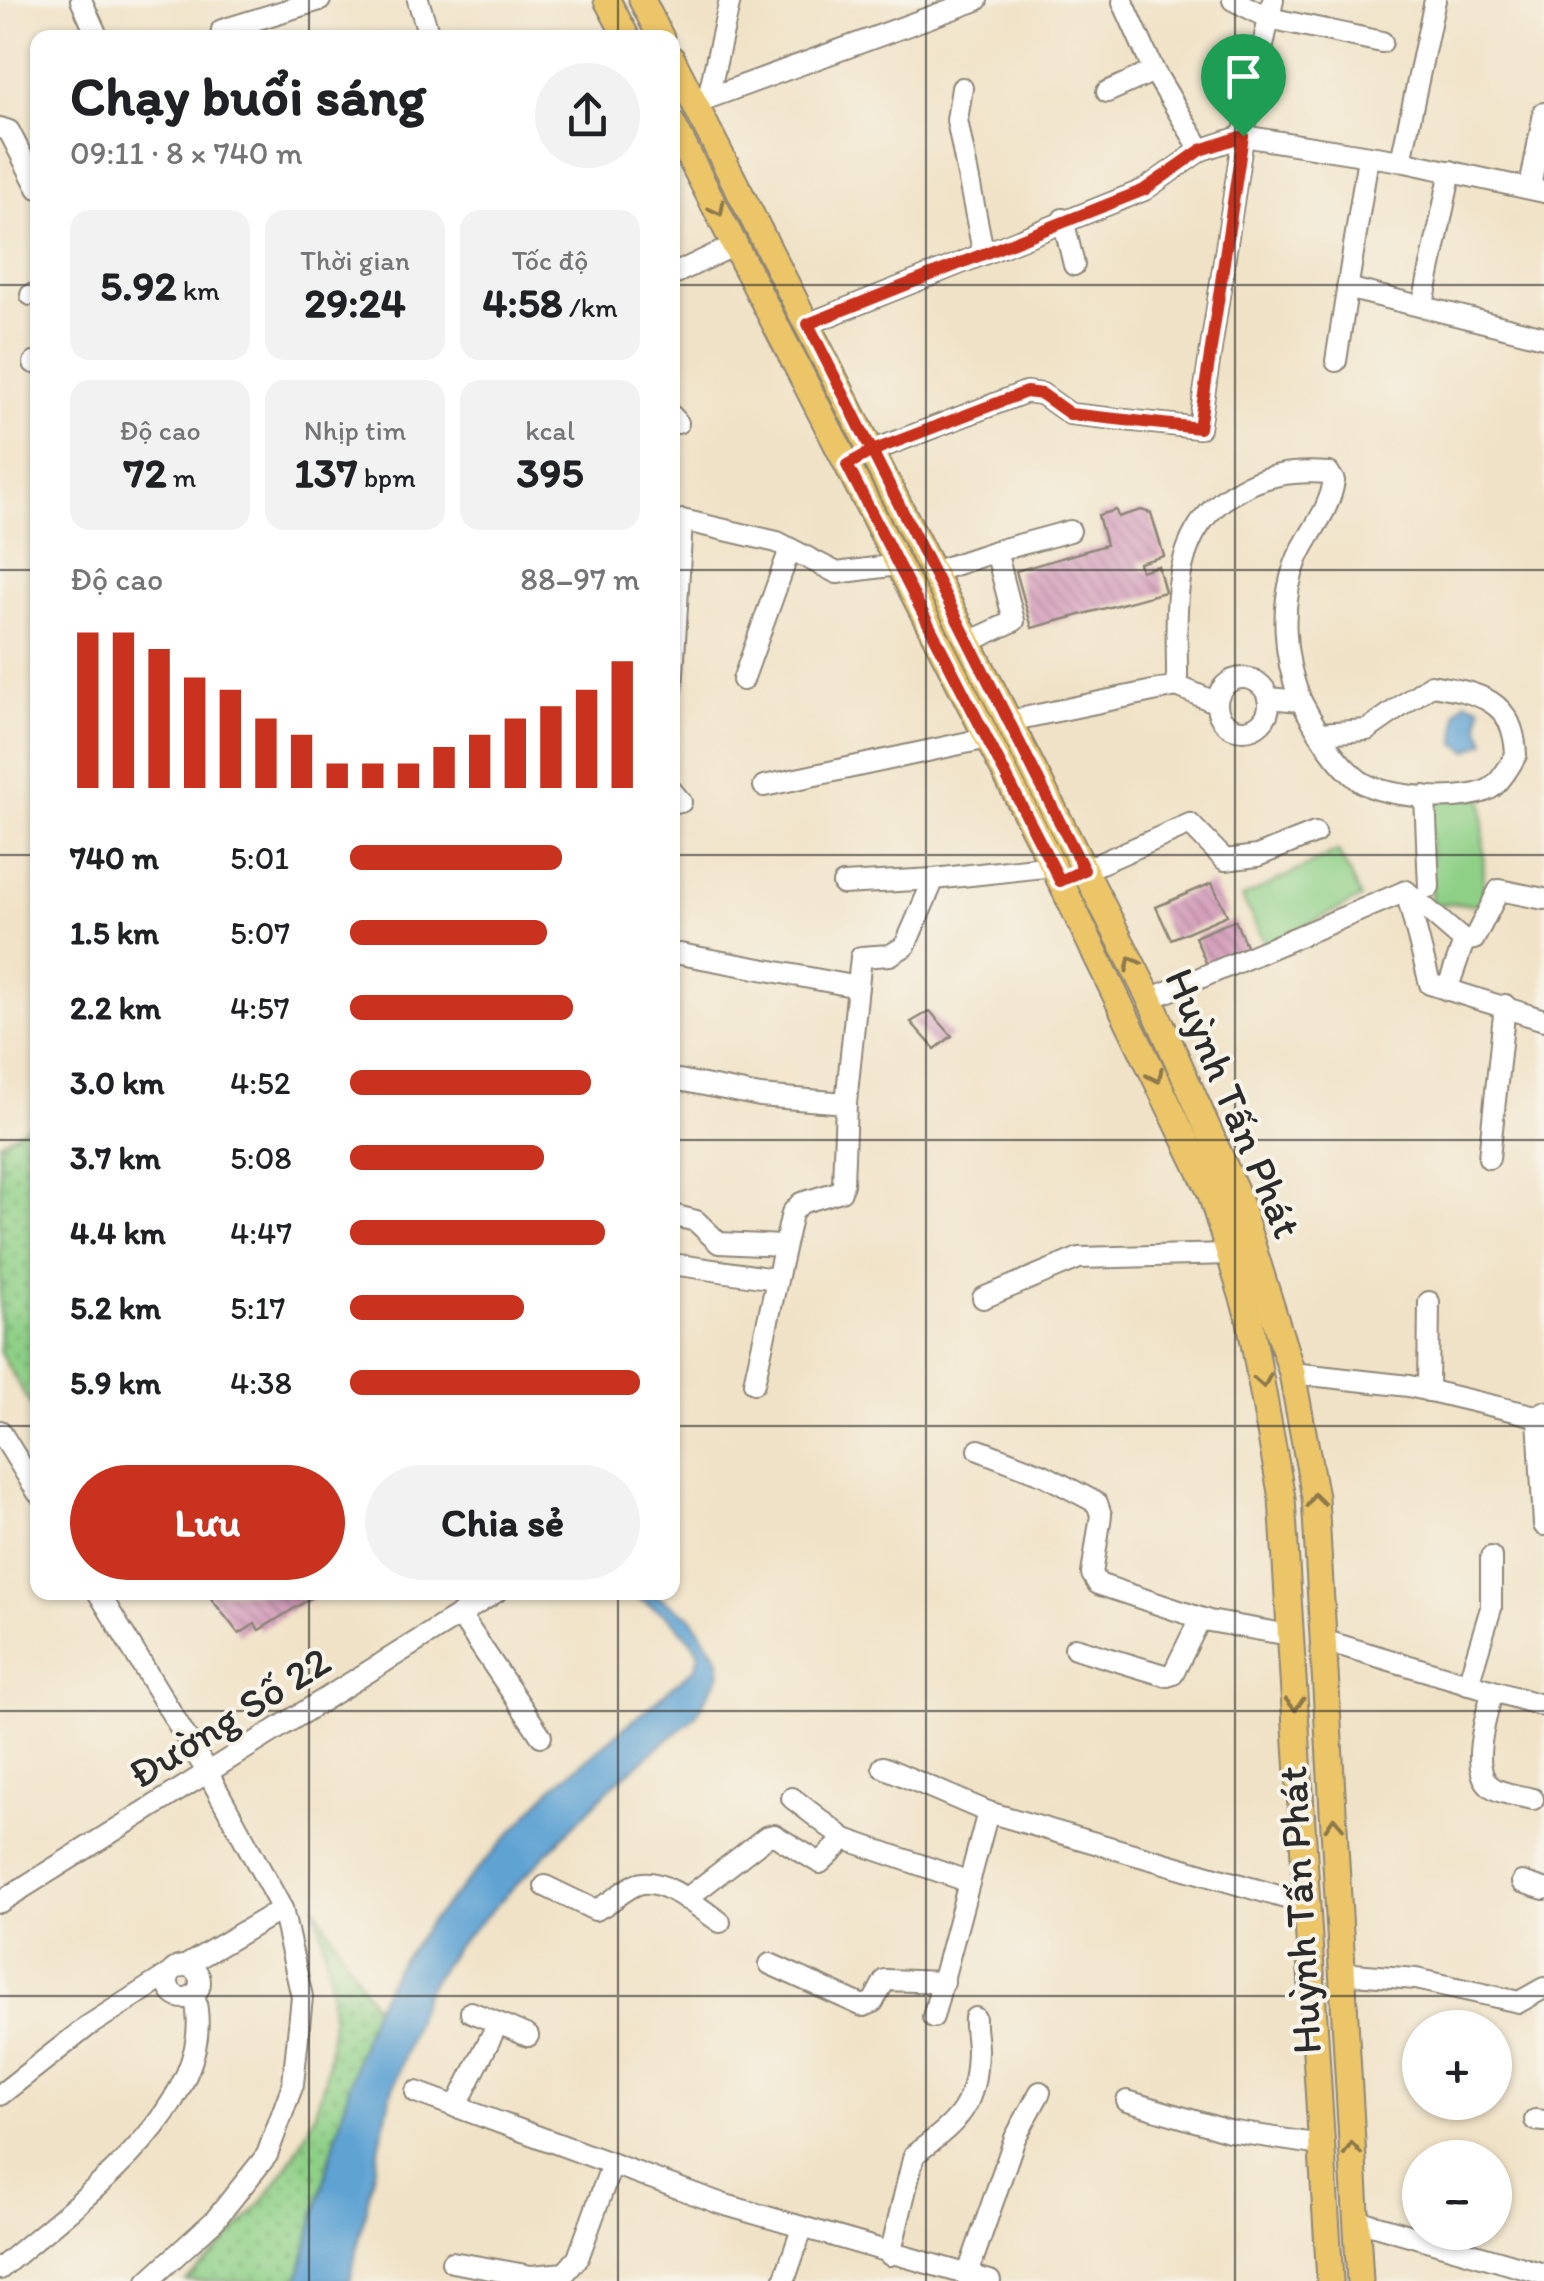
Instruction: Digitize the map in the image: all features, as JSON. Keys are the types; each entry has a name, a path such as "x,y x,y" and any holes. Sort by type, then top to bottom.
{"main road":[{"path":"607,0 623,30"},
{"path":"642,0 658,30"},
{"name":"Huỳnh Tấn Phát","path":"680,77 969,642 998,729 1057,874 1208,1182 1266,1396 1282,1498 1330,2281"},
{"name":"Huỳnh Tấn Phát","path":"680,138 897,565 1084,870 1150,999 1235,1190 1292,1373 1315,1496 1360,2281"},
{"path":"847,465 872,451"},
{"path":"1057,874 1084,870"},
{"path":"1124,1011 1150,999"},
{"path":"1306,1904 1338,1905"}],"street":[{"path":"81,0 94,30"},
{"path":"418,0 427,30"},
{"path":"692,105 730,0"},
{"path":"692,105 977,0"},
{"path":"1234,0 1382,42"},
{"path":"1401,161 1435,0"},
{"path":"222,30 311,1"},
{"path":"1123,2 1154,71 1201,150"},
{"path":"872,451 1026,392 1042,394 1070,414 1199,428 1243,136 1271,9"},
{"path":"1107,92 1154,71"},
{"path":"962,88 957,120 983,251"},
{"path":"808,324 1063,219 1144,190 1201,150 1243,136 1401,161 1537,190 1544,113"},
{"path":"0,128 10,131 30,172"},
{"path":"1336,361 1368,157"},
{"path":"1423,304 1451,171"},
{"path":"1063,219 1074,265"},
{"path":"680,271 737,244"},
{"path":"1347,288 1544,336"},
{"path":"1177,686 1181,563 1193,529 1224,499 1259,478 1301,471 1328,473 1334,481 1330,506 1299,556 1288,595 1290,674 1318,732 1339,762 1361,782 1399,796 1479,794 1493,788 1516,755 1516,736 1508,716 1496,704 1469,692 1432,685 1367,730 1318,732"},
{"path":"680,519 721,526 790,549 837,572 897,565"},
{"path":"933,572 1070,531"},
{"path":"743,680 790,549"},
{"path":"969,642 1014,621 996,552"},
{"path":"1241,679 1258,683 1268,698 1261,723 1244,730 1223,721 1217,703 1224,686 1241,679"},
{"path":"764,786 1177,686 1217,703"},
{"path":"1268,698 1301,702"},
{"path":"1425,796 1428,887"},
{"path":"1084,870 1190,824 1225,860 1257,856 1314,833"},
{"path":"843,884 1057,874"},
{"path":"754,1383 775,1279 796,1205 841,1191 861,957 890,955 906,946 934,879"},
{"path":"1464,942 1474,939 1499,890 1544,899"},
{"path":"1150,999 1406,891"},
{"path":"1406,891 1464,942"},
{"path":"1406,891 1428,979 1447,990 1544,1020"},
{"path":"1447,990 1464,942"},
{"path":"680,954 858,987"},
{"path":"1489,1158 1505,1006"},
{"path":"680,1080 760,1096 846,1103"},
{"path":"680,1217 696,1221 719,1243 783,1246"},
{"path":"983,1298 1078,1258 1229,1254"},
{"path":"680,1265 775,1279"},
{"path":"1428,1391 1429,1302"},
{"path":"1292,1373 1428,1391 1542,1416 1544,1525"},
{"path":"0,1432 30,1480"},
{"path":"979,1450 1097,1503 1101,1515 1092,1574 1098,1584 1200,1619 1290,1634"},
{"path":"1468,1684 1492,1608 1491,1557"},
{"path":"103,1600 209,1775 282,1909 298,1966 303,2015 300,2050 282,2120 268,2155 245,2186 148,2281"},
{"name":"Đường Số 22","path":"0,1902 209,1775 483,1600"},
{"path":"460,1615 541,1736"},
{"path":"1074,1648 1167,1676 1172,1674 1200,1619"},
{"path":"1326,1641 1544,1706"},
{"path":"1492,1692 1480,1757 1487,1783 1496,1790 1534,1798"},
{"path":"883,1767 988,1812 1306,1904"},
{"path":"792,1798 845,1839 967,1881"},
{"path":"933,2017 988,1812"},
{"path":"686,1899 766,1838 774,1835 820,1864 845,1839"},
{"path":"1522,1882 1544,1888"},
{"path":"544,1886 595,1910 638,1884 655,1885 686,1899 720,1922"},
{"path":"0,2095 88,2026 282,1909"},
{"path":"770,1964 863,2006 872,2002 885,1980 944,1982"},
{"path":"0,2269 165,2117 185,2082 198,2015 194,1995 174,1996 168,1987 177,1970"},
{"path":"1341,1973 1416,1979 1519,2002 1526,2002 1543,1984"},
{"path":"471,2012 528,2036"},
{"path":"890,2255 914,2155 936,2141 971,2101 977,2047 974,2018"},
{"path":"456,2107 498,2023"},
{"path":"416,2092 802,2230 990,2281"},
{"path":"967,2276 1015,2138 1040,2092"},
{"path":"1127,2100 1229,2131 1320,2146"},
{"path":"452,2262 531,2276 565,2273 578,2258 612,2164"},
{"path":"1357,2220 1544,2274"},
{"path":"784,2281 802,2230"}],"green space":[{"path":"1483,798 1484,904 1431,904 1430,799"},
{"path":"1338,851 1361,898 1266,945 1242,898"},
{"path":"30,1124 30,1404 0,1353 0,1143"},
{"path":"314,1904 375,2008 344,2106 298,2281 186,2281 265,2198 293,2157 314,2114 327,2068 332,2018 327,1964"}],"water":[{"path":"1466,701 1481,706 1479,723 1485,742 1468,751 1456,743 1457,711"},
{"path":"639,1600 664,1600 691,1617 719,1659 720,1674 694,1718 614,1784 455,1948 425,1992 391,2093 350,2281 298,2281 357,2057 372,2013 394,1971 430,1922 550,1790 696,1667 699,1652 684,1632"}],"building":[{"path":"1116,510 1118,517 1141,510 1151,513 1164,556 1139,563 1141,571 1158,566 1165,592 1032,628 1016,571 1106,545 1098,515"},
{"path":"1212,883 1227,915 1171,939 1156,907"},
{"path":"1235,920 1248,950 1208,967 1195,937"},
{"path":"930,1011 952,1036 935,1049 911,1022"},
{"path":"212,1600 308,1600 259,1630 255,1624 239,1634"}],"route":[{"path":"1243,136 1199,428 1140,418 1078,416 1060,409 1042,394 1026,392 872,451 1084,870 1060,881 847,465 872,451 808,324 1063,219 1144,190 1201,150 1243,136"}]}
